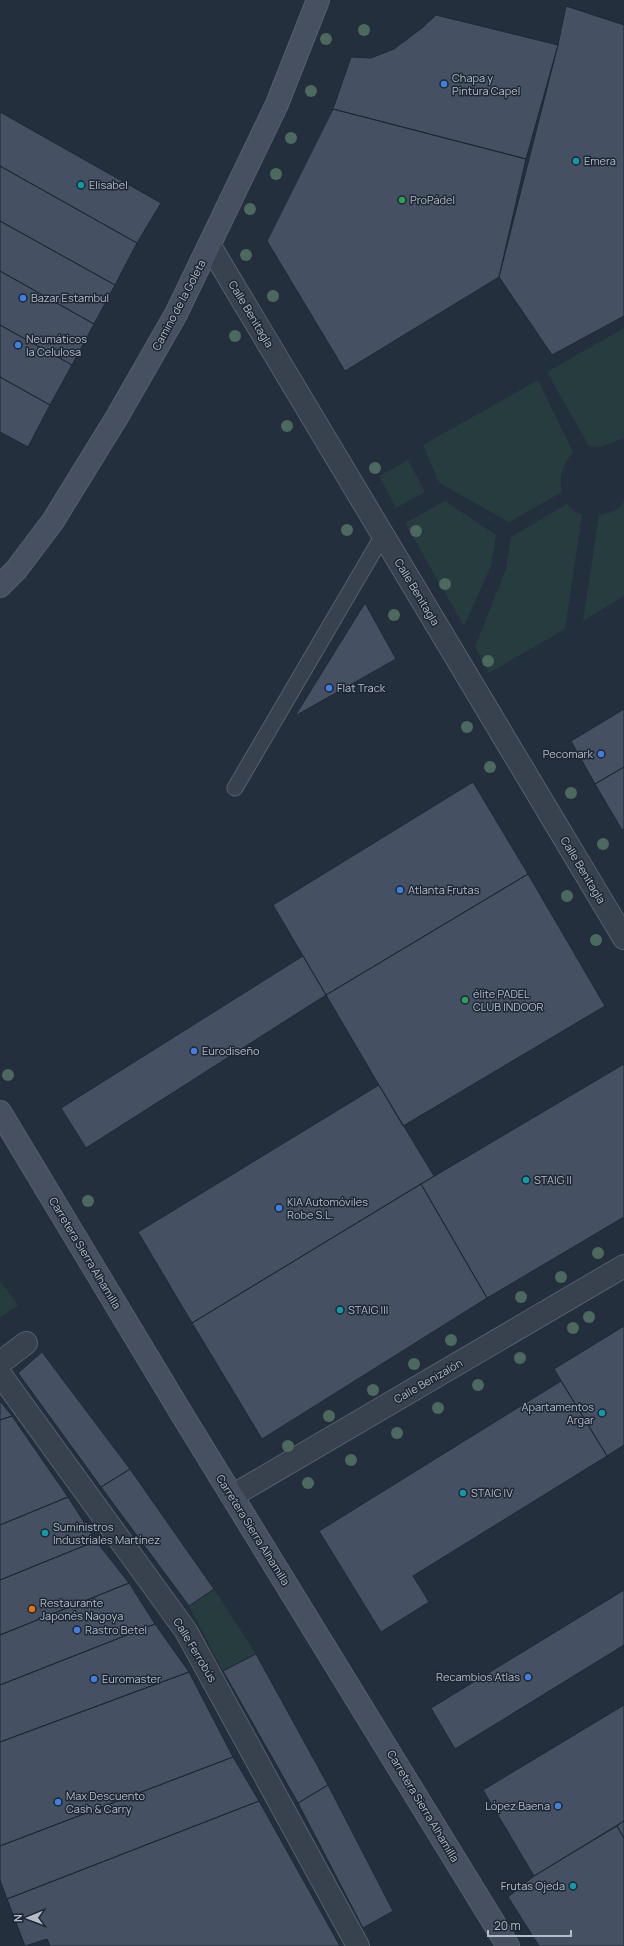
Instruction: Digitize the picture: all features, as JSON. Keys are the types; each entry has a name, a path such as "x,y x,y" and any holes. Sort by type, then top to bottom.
{"main road":[{"name":"Camino de la Goleta","path":"0,586 16,570 52,521 117,417 176,314 277,104 318,0"},
{"name":"Carretera Sierra Alhamilla","path":"0,1112 232,1496 508,1946"}],"street":[{"name":"Calle Benitagla","path":"210,246 624,938"},
{"name":"Calle Benizalón","path":"232,1496 624,1266"},
{"path":"0,1363 26,1343"},
{"name":"Calle Ferrobús","path":"0,1374 186,1632 358,1946"}],"lane":[{"path":"235,788 383,535"}],"green space":[{"path":"624,328 624,438 601,447 589,446 547,372"},
{"path":"538,380 573,452 566,461 562,471 562,492 509,522 439,483 423,445"},
{"path":"408,460 425,492 396,508 379,476"},
{"path":"624,500 624,596 583,621 599,515 614,511 620,507"},
{"path":"445,501 496,535 491,566 464,626 405,523"},
{"path":"567,504 575,512 582,515 565,629 489,673 475,647 506,569 511,537"},
{"path":"0,1281 18,1305 0,1318"},
{"path":"214,1589 256,1654 223,1671 189,1606"}],"building":[{"name":"Emera","path":"566,6 624,25 624,316 552,355 499,277 558,45"},
{"name":"Chapa y Pintura Capel","path":"436,15 558,45 526,159 333,109 351,57 371,58 394,49 422,28"},
{"name":"ProPádel","path":"333,109 526,159 499,277 345,371 267,241"},
{"name":"Elisabel","path":"0,112 161,203 137,243 0,166"},
{"path":"0,166 137,243 115,285 0,221"},
{"path":"0,221 115,285 94,324 0,271"},
{"name":"Bazar Estambul","path":"0,271 94,324 72,365 0,325"},
{"name":"Neumáticos la Celulosa","path":"0,325 72,365 50,405 0,377"},
{"path":"0,377 50,405 28,447 0,432"},
{"name":"Flat Track","path":"365,603 396,659 295,716"},
{"name":"Pecomark","path":"624,709 624,767 595,784 571,741"},
{"path":"624,767 624,829 622,830 595,784"},
{"name":"Atlanta Frutas","path":"473,782 528,874 326,995 273,905"},
{"name":"élite PADEL CLUB INDOOR","path":"528,874 605,1006 403,1126 326,995"},
{"name":"Eurodiseño","path":"303,956 326,995 86,1148 61,1108"},
{"name":"STAIG II","path":"624,1064 624,1217 487,1298 421,1184"},
{"name":"KIA Automóviles Robe S.L.","path":"379,1085 434,1176 192,1323 138,1232"},
{"name":"STAIG III","path":"421,1184 487,1298 262,1439 192,1323"},
{"name":"Apartamentos Argar","path":"624,1326 624,1445 607,1456 554,1369"},
{"path":"42,1352 130,1469 101,1487 18,1373"},
{"name":"STAIG IV","path":"561,1381 607,1456 413,1576 429,1602 381,1632 319,1531"},
{"path":"0,1401 12,1416 0,1420"},
{"path":"12,1416 68,1497 0,1525 0,1420"},
{"path":"130,1469 214,1589 189,1606 101,1487"},
{"name":"Suministros Industriales Martínez","path":"68,1497 96,1541 0,1580 0,1525"},
{"name":"Restaurante Japonés Nagoya","path":"96,1541 129,1583 0,1635 0,1580"},
{"name":"Rastro Betel","path":"129,1583 155,1624 0,1685 0,1635"},
{"name":"Recambios Atlas","path":"624,1590 624,1645 455,1749 431,1708"},
{"name":"Euromaster","path":"155,1624 189,1672 0,1742 0,1685"},
{"path":"256,1654 328,1785 298,1803 223,1671"},
{"name":"Max Descuento Cash & Carry","path":"189,1672 233,1757 0,1846 0,1742"},
{"name":"López Baena","path":"624,1705 624,1821 534,1876 483,1790"},
{"path":"233,1757 259,1801 7,1899 0,1880 0,1846"},
{"path":"328,1785 393,1911 363,1928 298,1803"},
{"path":"259,1801 340,1946 50,1946 47,1939 25,1946 7,1899"},
{"path":"624,1821 624,1838 617,1826"},
{"name":"Frutas Ojeda","path":"617,1826 624,1838 624,1946 539,1946 508,1897 534,1876"}],"place":[{"name":"Chapa y Pintura Capel","path":"444,84"},
{"name":"Emera","path":"576,161"},
{"name":"Elisabel","path":"81,185"},
{"name":"ProPádel","path":"402,200"},
{"name":"Bazar Estambul","path":"23,298"},
{"name":"Neumáticos la Celulosa","path":"18,345"},
{"name":"Flat Track","path":"329,688"},
{"name":"Pecomark","path":"601,754"},
{"name":"Atlanta Frutas","path":"400,890"},
{"name":"élite PADEL CLUB INDOOR","path":"465,1000"},
{"name":"Eurodiseño","path":"194,1051"},
{"name":"STAIG II","path":"526,1180"},
{"name":"KIA Automóviles Robe S.L.","path":"279,1208"},
{"name":"STAIG III","path":"340,1310"},
{"name":"Apartamentos Argar","path":"602,1413"},
{"name":"STAIG IV","path":"463,1493"},
{"name":"Suministros Industriales Martínez","path":"45,1533"},
{"name":"Restaurante Japonés Nagoya","path":"32,1609"},
{"name":"Rastro Betel","path":"77,1630"},
{"name":"Recambios Atlas","path":"528,1677"},
{"name":"Euromaster","path":"94,1679"},
{"name":"Max Descuento Cash & Carry","path":"58,1802"},
{"name":"López Baena","path":"558,1806"},
{"name":"Frutas Ojeda","path":"573,1886"}]}
